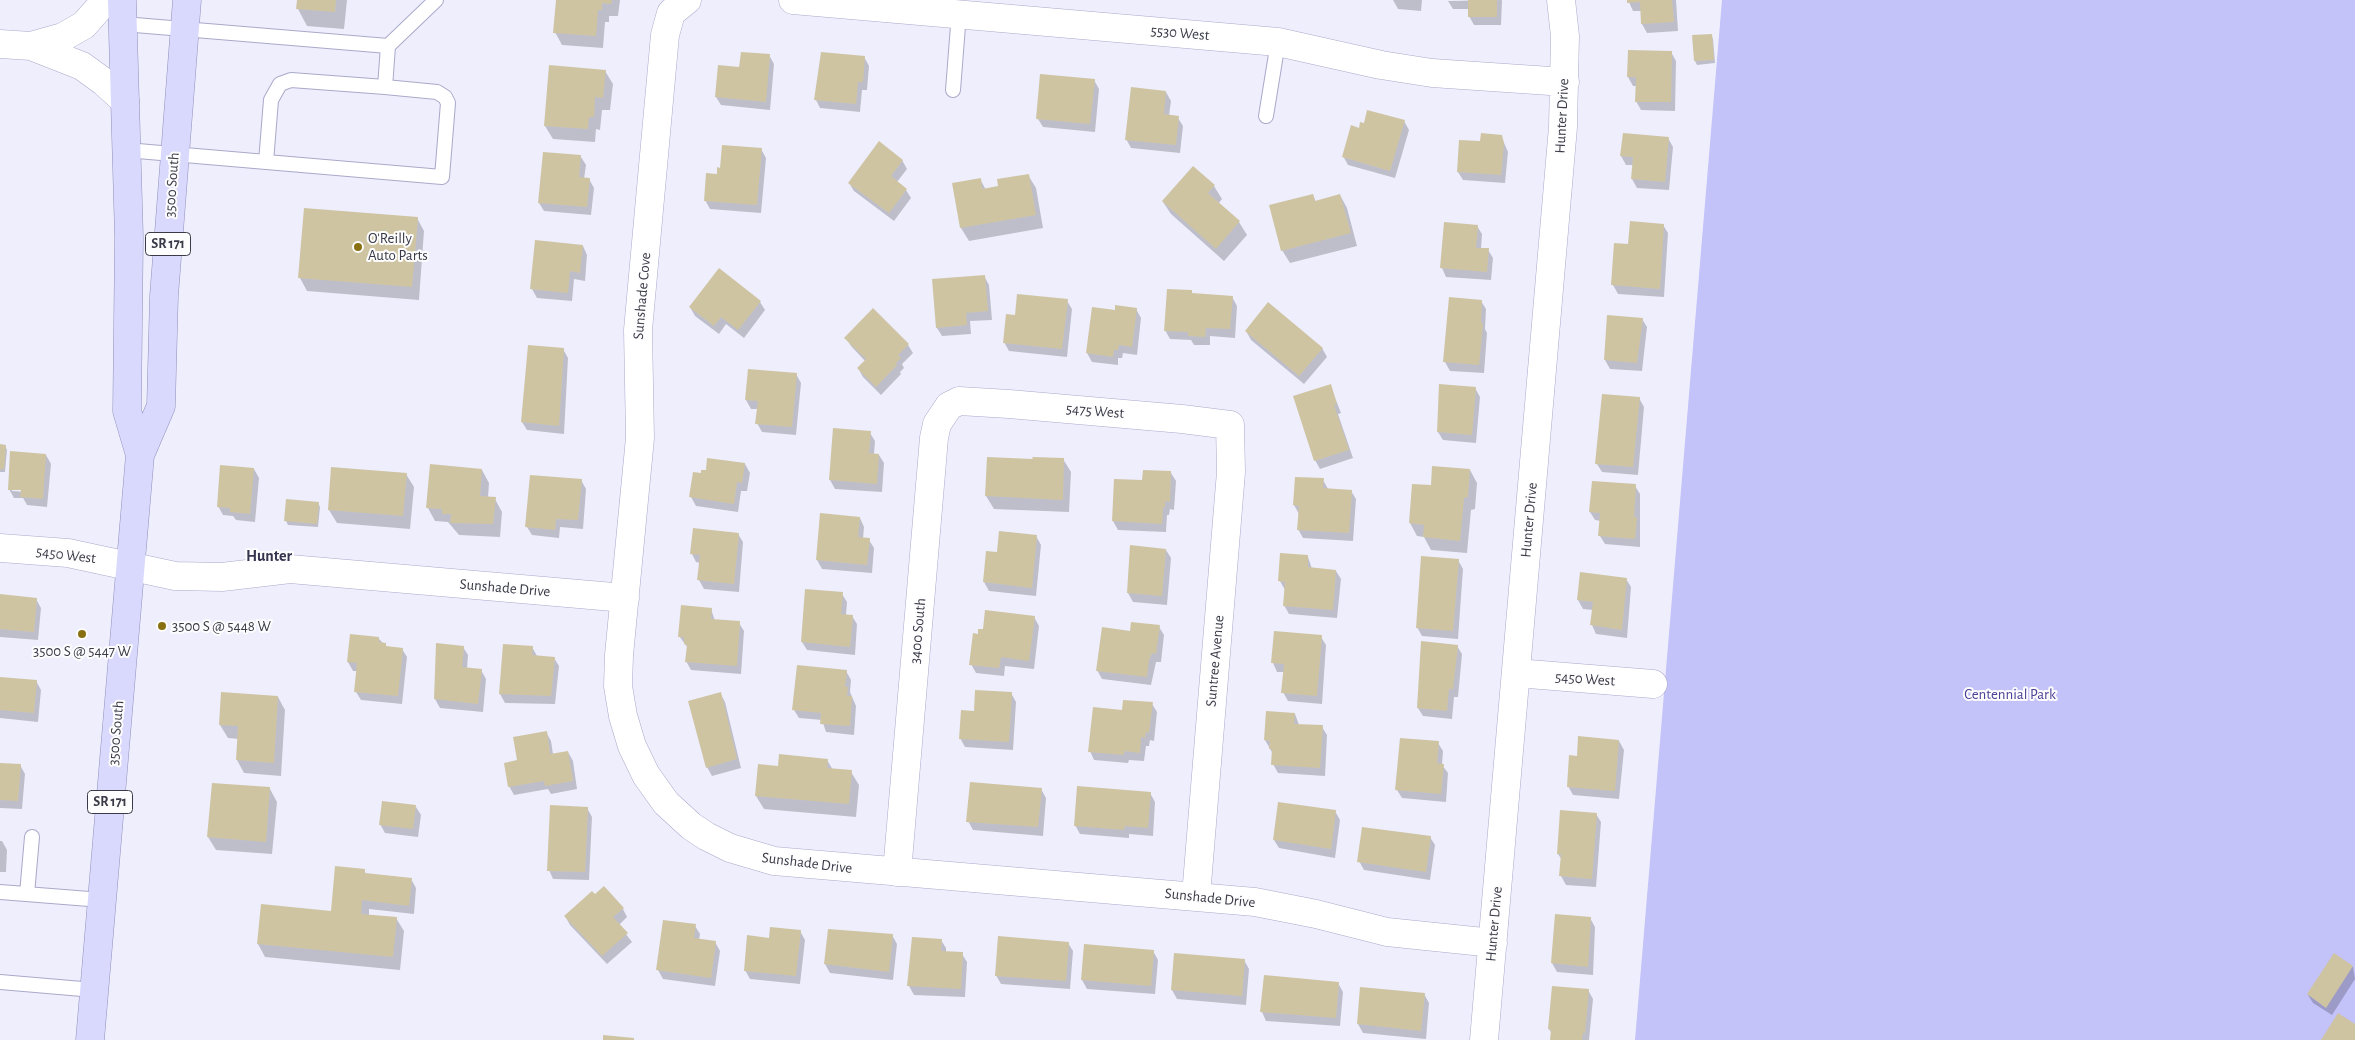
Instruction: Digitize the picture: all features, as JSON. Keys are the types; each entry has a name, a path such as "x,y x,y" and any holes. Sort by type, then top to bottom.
{"main road":[{"name":"3500 South","path":"90,1040 140,455 161,406 164,296 187,0"},
{"name":"3500 South","path":"122,12 129,270 127,411 140,455"}],"street":[{"path":"31,46 63,37 84,25 106,0"},
{"name":"Sunshade Cove","path":"625,598 640,438 638,330 665,34 671,13 686,0"},
{"name":"5530 West","path":"793,0 1278,42 1381,65 1432,74 1565,82"},
{"name":"Hunter Drive","path":"1484,1040 1565,82 1565,36 1561,0"},
{"path":"0,44 31,46 82,66 125,101"},
{"name":"5475 West","path":"959,401 1182,419 1230,425"},
{"name":"3400 South","path":"897,872 934,438 942,414 949,406 959,401"},
{"name":"Suntree Avenue","path":"1196,896 1231,472 1230,425"},
{"name":"5450 West","path":"0,548 68,553 131,564"},
{"name":"Sunshade Drive","path":"131,564 175,576 222,577 277,570 308,570 625,598 618,678 623,716 632,746 646,775 666,803 691,826 730,848 752,856 798,864 1196,896 1285,907 1387,932 1493,943"},
{"name":"5450 West","path":"1516,673 1653,684"}],"lane":[{"path":"385,87 388,46 436,0"},
{"path":"122,12 185,29 388,46"},
{"path":"953,90 959,13"},
{"path":"1266,116 1278,42"},
{"path":"126,150 174,154 266,162 442,177 448,103 445,97 437,92 290,80 280,84 271,100 266,162"},
{"path":"28,894 32,837"},
{"path":"0,892 102,900"},
{"path":"0,982 94,990"}],"green space":[{"name":"Centennial Park","path":"1722,0 2355,0 2355,1040 1635,1040"}],"building":[{"path":"297,0 336,0 335,12 296,9"},
{"path":"556,0 612,0 611,4 602,3 602,10 598,10 596,36 553,33"},
{"path":"1468,0 1497,0 1497,17 1468,17"},
{"path":"1627,0 1672,0 1674,22 1641,24 1640,2 1627,3"},
{"path":"1712,34 1714,60 1694,61 1692,35"},
{"path":"1628,50 1672,51 1671,102 1635,102 1636,77 1627,77"},
{"path":"741,52 770,54 766,102 715,97 718,65 739,67"},
{"path":"821,52 865,56 863,82 858,82 856,104 814,100"},
{"path":"549,65 606,70 603,98 595,97 594,117 589,117 588,129 544,126"},
{"path":"1040,74 1095,79 1090,124 1036,119"},
{"path":"1131,87 1166,91 1164,114 1179,116 1176,145 1125,140"},
{"path":"1367,110 1405,120 1390,171 1342,157 1351,125 1359,128 1360,122 1364,123"},
{"path":"1481,133 1502,135 1504,143 1501,175 1457,172 1459,140 1480,141"},
{"path":"1623,133 1669,137 1665,182 1631,179 1633,157 1620,156"},
{"path":"879,141 903,160 891,176 907,189 889,213 848,183"},
{"path":"722,145 762,148 757,205 704,201 706,173 717,174 717,167 720,168"},
{"path":"543,152 581,155 579,177 590,178 587,207 538,203"},
{"path":"1193,166 1215,185 1208,193 1240,221 1216,249 1162,201"},
{"path":"1029,174 1036,215 960,228 952,183 981,178 982,189 998,186 997,179"},
{"path":"1313,194 1315,201 1340,194 1351,233 1281,251 1269,205"},
{"name":"O'Reilly Auto Parts","path":"304,208 418,217 412,287 298,278"},
{"path":"1630,221 1664,224 1660,289 1611,285 1614,243 1628,244"},
{"path":"1444,222 1478,225 1476,248 1489,248 1487,272 1440,268"},
{"path":"535,240 583,245 580,273 570,271 568,293 530,289"},
{"path":"719,268 761,301 738,330 721,317 714,326 689,307"},
{"path":"985,275 988,311 966,313 967,325 936,328 932,279"},
{"path":"1167,289 1192,290 1192,293 1233,296 1230,329 1206,328 1205,337 1188,336 1188,332 1164,331"},
{"path":"1017,294 1068,299 1062,349 1003,343 1006,314 1015,315"},
{"path":"1449,297 1482,300 1481,323 1483,323 1479,365 1443,362"},
{"path":"1268,302 1323,348 1299,376 1245,331"},
{"path":"1115,305 1137,308 1132,347 1119,345 1118,350 1114,350 1113,357 1086,353 1092,307 1115,310"},
{"path":"873,308 909,344 898,355 901,358 896,363 897,365 876,387 857,368 866,359 844,338"},
{"path":"1607,315 1643,318 1637,363 1604,360"},
{"path":"528,345 564,348 559,426 521,422"},
{"path":"748,369 797,373 792,427 755,424 758,401 745,400"},
{"path":"1331,384 1337,404 1334,405 1349,450 1314,461 1293,396"},
{"path":"1439,384 1476,387 1472,435 1437,432"},
{"path":"1602,394 1640,397 1633,467 1595,464"},
{"path":"833,428 871,431 869,453 879,454 877,484 829,480"},
{"path":"0,444 6,445 4,469 0,469"},
{"path":"10,451 46,454 43,499 20,497 21,490 8,490"},
{"path":"987,457 1064,458 1063,500 985,496"},
{"path":"707,458 745,463 742,483 737,482 734,504 689,497 693,472 701,473 701,470 706,470"},
{"path":"430,464 482,469 480,496 496,497 493,524 450,523 451,514 442,514 442,509 426,508"},
{"path":"220,465 254,468 250,514 230,512 230,508 217,507"},
{"path":"1432,466 1470,469 1468,497 1464,498 1460,541 1423,537 1424,525 1409,523 1412,484 1431,485"},
{"path":"331,467 407,473 403,516 328,510"},
{"path":"1143,470 1171,471 1170,502 1165,501 1162,524 1112,521 1114,479 1142,480"},
{"path":"530,475 582,479 578,520 556,519 555,530 525,527"},
{"path":"1295,477 1324,478 1323,488 1352,490 1349,533 1297,530 1299,506 1293,505"},
{"path":"1592,481 1636,484 1634,517 1637,517 1635,539 1598,536 1600,513 1589,512"},
{"path":"286,499 319,502 317,524 284,521"},
{"path":"820,513 860,517 858,537 870,538 867,565 816,560"},
{"path":"693,528 739,533 734,584 697,580 700,555 690,554"},
{"path":"999,531 1037,535 1032,588 983,582 986,551 997,552"},
{"path":"1130,545 1166,549 1162,596 1127,593"},
{"path":"1280,553 1308,555 1308,567 1336,570 1333,610 1283,606 1285,582 1278,581"},
{"path":"1421,556 1459,559 1453,631 1416,628"},
{"path":"1580,572 1627,578 1622,630 1590,625 1593,602 1577,600"},
{"path":"805,589 843,592 841,614 853,615 850,647 801,642"},
{"path":"0,594 37,598 34,632 0,629"},
{"path":"681,605 712,608 711,619 740,621 737,666 685,662 687,645 684,644 684,637 678,637"},
{"path":"985,610 1035,616 1029,661 1001,657 999,668 969,665 973,633 978,634 978,629 983,629"},
{"path":"1131,622 1160,625 1156,654 1152,653 1149,660 1147,677 1096,671 1102,627 1130,631"},
{"path":"1274,631 1322,635 1317,696 1281,693 1284,664 1271,663"},
{"path":"350,634 379,637 379,642 386,643 386,646 403,648 398,696 354,692 357,663 347,662"},
{"path":"1421,641 1458,645 1453,689 1449,689 1447,711 1417,708"},
{"path":"436,643 464,646 462,667 482,669 478,704 434,699"},
{"path":"503,644 533,646 532,655 555,657 551,696 499,694"},
{"path":"797,665 847,670 845,687 848,687 847,696 852,696 850,726 820,724 821,713 792,710"},
{"path":"0,677 37,680 34,713 0,710"},
{"path":"975,690 1012,692 1009,742 959,739 961,710 974,711"},
{"path":"221,692 278,696 274,763 236,760 238,726 219,725"},
{"path":"721,692 737,759 706,768 688,701"},
{"path":"1123,700 1153,702 1149,733 1146,732 1145,738 1141,737 1140,753 1124,751 1124,755 1088,752 1093,707 1122,710"},
{"path":"1266,711 1295,713 1294,724 1323,725 1320,768 1271,765 1272,749 1269,749 1270,741 1264,740"},
{"path":"547,731 550,754 568,751 573,781 545,786 544,781 508,787 504,763 517,760 513,737"},
{"path":"1578,736 1619,740 1615,791 1567,787 1569,755 1577,756"},
{"path":"1400,738 1439,741 1437,763 1444,764 1441,794 1395,790"},
{"path":"779,754 828,759 827,768 852,770 849,804 755,796 758,764 778,766"},
{"path":"0,763 21,764 18,801 0,800"},
{"path":"970,782 1042,788 1038,827 966,822"},
{"path":"212,783 270,787 266,842 207,837"},
{"path":"1077,786 1151,792 1148,828 1125,826 1124,830 1074,826"},
{"path":"382,801 416,805 413,829 379,825"},
{"path":"1278,802 1336,810 1331,849 1273,840"},
{"path":"550,805 588,807 585,872 547,871"},
{"path":"1560,810 1597,813 1592,879 1559,876 1561,854 1557,854"},
{"path":"1362,827 1431,836 1426,872 1357,862"},
{"path":"335,866 365,869 364,885 365,873 412,878 409,906 362,900 361,914 397,917 393,957 257,944 261,904 331,911"},
{"path":"604,886 624,908 613,917 628,933 602,956 564,916 592,891 595,894"},
{"path":"1555,914 1591,917 1588,967 1551,963"},
{"path":"663,920 696,924 694,938 716,941 711,978 656,970"},
{"path":"770,927 801,930 796,976 744,971 747,935 769,938"},
{"path":"828,929 893,934 889,972 824,964"},
{"path":"998,936 1069,942 1066,981 995,976"},
{"path":"912,937 942,939 941,951 963,952 961,989 907,986"},
{"path":"1084,944 1154,950 1151,986 1081,980"},
{"path":"1174,953 1245,959 1242,996 1171,990"},
{"path":"2334,953 2353,966 2326,1008 2307,994"},
{"path":"1264,975 1339,982 1336,1018 1260,1012"},
{"path":"1552,986 1589,989 1585,1033 1583,1033 1582,1040 1550,1040 1551,1030 1548,1029"},
{"path":"1360,987 1425,993 1421,1031 1357,1024"},
{"path":"2338,1013 2355,1024 2355,1040 2321,1040"},
{"path":"603,1035 634,1038 634,1040 603,1040"}],"place":[{"name":"O'Reilly Auto Parts","path":"358,247"},
{"name":"3500 S @ 5448 W","path":"162,626"},
{"name":"3500 S @ 5447 W","path":"82,634"}],"district":[{"name":"Hunter","path":"269,556"}]}
